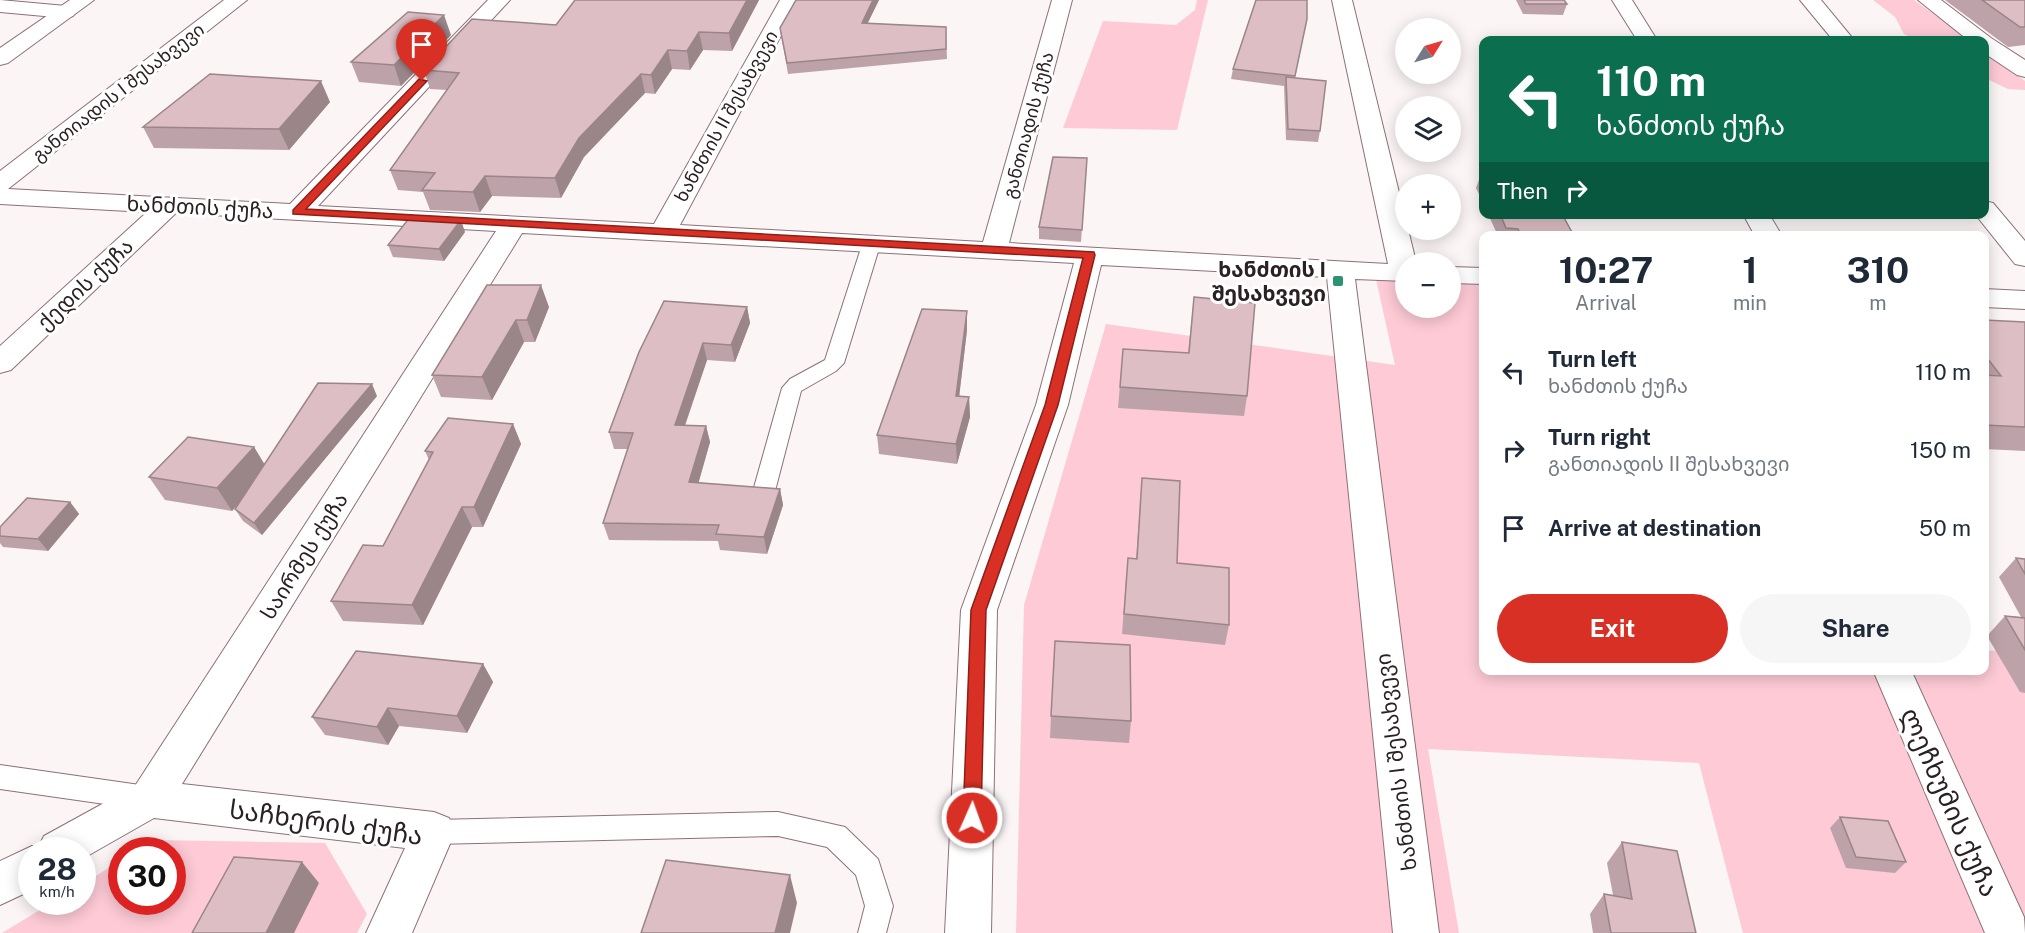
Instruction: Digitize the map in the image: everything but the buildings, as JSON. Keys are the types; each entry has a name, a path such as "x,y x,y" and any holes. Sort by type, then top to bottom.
{"street":[{"path":"0,58 84,0"},
{"name":"განთიადის I შესახვევი","path":"0,183 237,0"},
{"path":"297,212 500,0"},
{"name":"ხანძთის II შესახვევი","path":"663,232 790,0"},
{"name":"განთიადის ქუჩა","path":"994,250 1062,0"},
{"path":"1342,0 1400,252"},
{"path":"1622,0 1644,36"},
{"path":"1810,0 1841,36"},
{"path":"1928,0 1976,36"},
{"path":"0,6 66,12"},
{"path":"1989,46 2025,70"},
{"name":"ხანძთის ქუჩა","path":"0,196 871,245 1395,272"},
{"name":"ქედის ქუჩა","path":"0,363 170,205"},
{"path":"1989,215 2025,258"},
{"name":"საირმეს ქუჩა","path":"82,837 150,799 514,224"},
{"path":"968,933 979,610 1052,405 1090,255"},
{"name":"ხანძთის I შესახვევი","path":"1340,269 1416,933"},
{"path":"1461,275 1479,276"},
{"path":"1989,297 2025,300"},
{"name":"ლეჩხუმის ქუჩა","path":"1894,675 2008,933"},
{"name":"საჩხერის ქუჩა","path":"150,799 434,832 389,933"},
{"path":"0,884 18,874"}],"lane":[{"path":"764,491 792,388 802,379 823,373 834,363 871,245"},
{"path":"0,777 150,799"},
{"path":"434,832 778,824 835,836 868,868 879,906 872,933"}],"shaded area":[{"path":"1197,0 1208,0 1177,130 1063,128 1103,21 1176,25 1195,10"},
{"path":"1873,0 1914,0 1964,36 1908,36 1904,34 1895,17"},
{"path":"1989,54 2025,81 2025,90 2008,89 1989,80"},
{"path":"1376,279 1395,280 1395,318 1461,318 1461,284 1479,285 1479,675 1989,675 1989,650 2025,653 2025,933 1743,933 1699,763 1428,749 1459,933 1016,933 1024,605 1106,324 1395,365"},
{"path":"186,841 325,843 367,914 357,933 2,933 32,915 96,915 96,876 108,868 108,915 186,915"}],"place":[{"name":"ხანძთის I შესახვევი","path":"1338,281"}],"route":[{"path":"422,81 297,212 871,245 1090,255 1052,405 979,610 972,818"}]}
